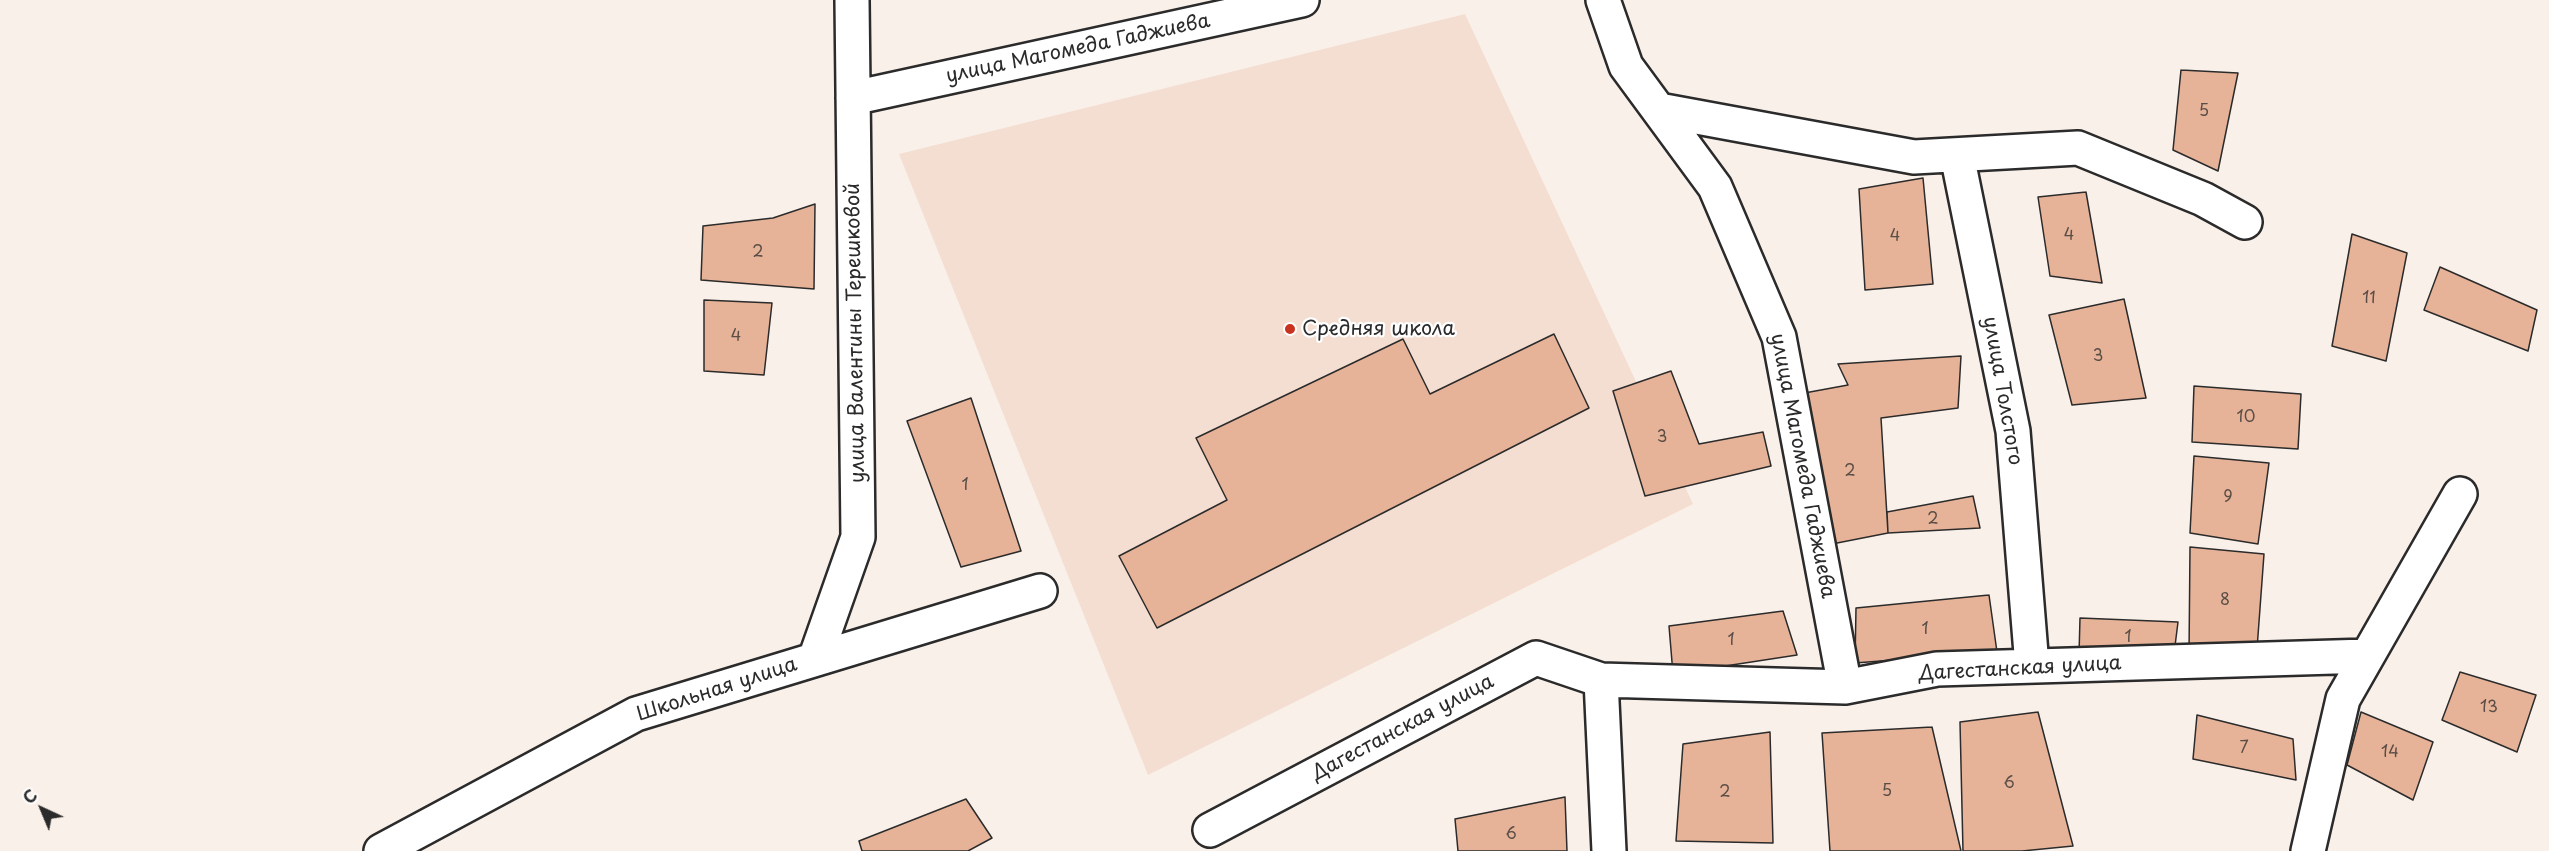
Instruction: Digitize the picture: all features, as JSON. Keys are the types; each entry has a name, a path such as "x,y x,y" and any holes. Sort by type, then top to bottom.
{"street":[{"name":"улица Валентины Терешковой","path":"815,659 858,537 852,0"},
{"name":"улица Магомеда Гаджиева","path":"853,98 1302,0"},
{"name":"улица Магомеда Гаджиева","path":"1603,0 1626,66 1715,187 1779,337 1845,687"},
{"path":"1659,110 1914,157 2078,148 2203,200 2245,222"},
{"name":"улица Толстого","path":"1957,154 2013,431 2032,666"},
{"path":"2308,851 2343,699 2460,494"},
{"name":"Школьная улица","path":"381,851 636,714 1040,591"},
{"name":"Дагестанская улица","path":"1210,831 1536,658 1601,680 1845,687 1937,669 2367,656"},
{"path":"1601,680 1609,851"}],"shaded area":[{"name":"Средняя школа","path":"1465,14 1693,504 1148,775 899,154"}],"building":[{"path":"2181,70 2238,73 2218,171 2173,150"},
{"path":"1923,178 1933,284 1865,290 1859,189"},
{"path":"2086,192 2102,283 2050,276 2038,197"},
{"path":"815,204 814,289 701,280 703,226 773,218"},
{"path":"2352,234 2407,253 2386,361 2332,346"},
{"path":"2440,267 2537,310 2528,351 2424,310"},
{"path":"2124,299 2146,398 2072,405 2049,315"},
{"path":"704,300 772,303 764,375 704,371"},
{"path":"1554,334 1589,408 1157,628 1119,556 1227,500 1196,438 1403,339 1430,394"},
{"path":"1961,356 1958,408 1881,418 1888,533 1832,544 1799,394 1848,385 1838,364"},
{"path":"1671,371 1699,444 1763,432 1771,466 1645,496 1613,391"},
{"path":"2194,386 2301,394 2298,449 2192,442"},
{"path":"971,398 1021,551 961,567 907,421"},
{"path":"2194,456 2269,463 2258,544 2190,533"},
{"path":"1973,496 1980,528 1888,533 1887,512"},
{"path":"2190,547 2264,554 2257,649 2189,655"},
{"path":"1989,595 1997,652 1855,663 1856,608"},
{"path":"1783,611 1797,655 1673,674 1669,626"},
{"path":"2080,618 2178,622 2174,654 2079,655"},
{"path":"2460,672 2536,695 2517,752 2442,720"},
{"path":"2038,712 2073,846 2022,851 1963,851 1960,722"},
{"path":"2361,712 2433,742 2413,800 2347,765"},
{"path":"2197,715 2293,739 2296,780 2193,759"},
{"path":"1932,727 1961,851 1830,851 1822,733"},
{"path":"1770,732 1773,843 1676,841 1683,744"},
{"path":"1565,797 1567,851 1458,851 1455,819"},
{"path":"966,799 992,838 968,851 862,851 859,841"}],"place":[{"name":"Средняя школа","path":"1290,329"}]}
